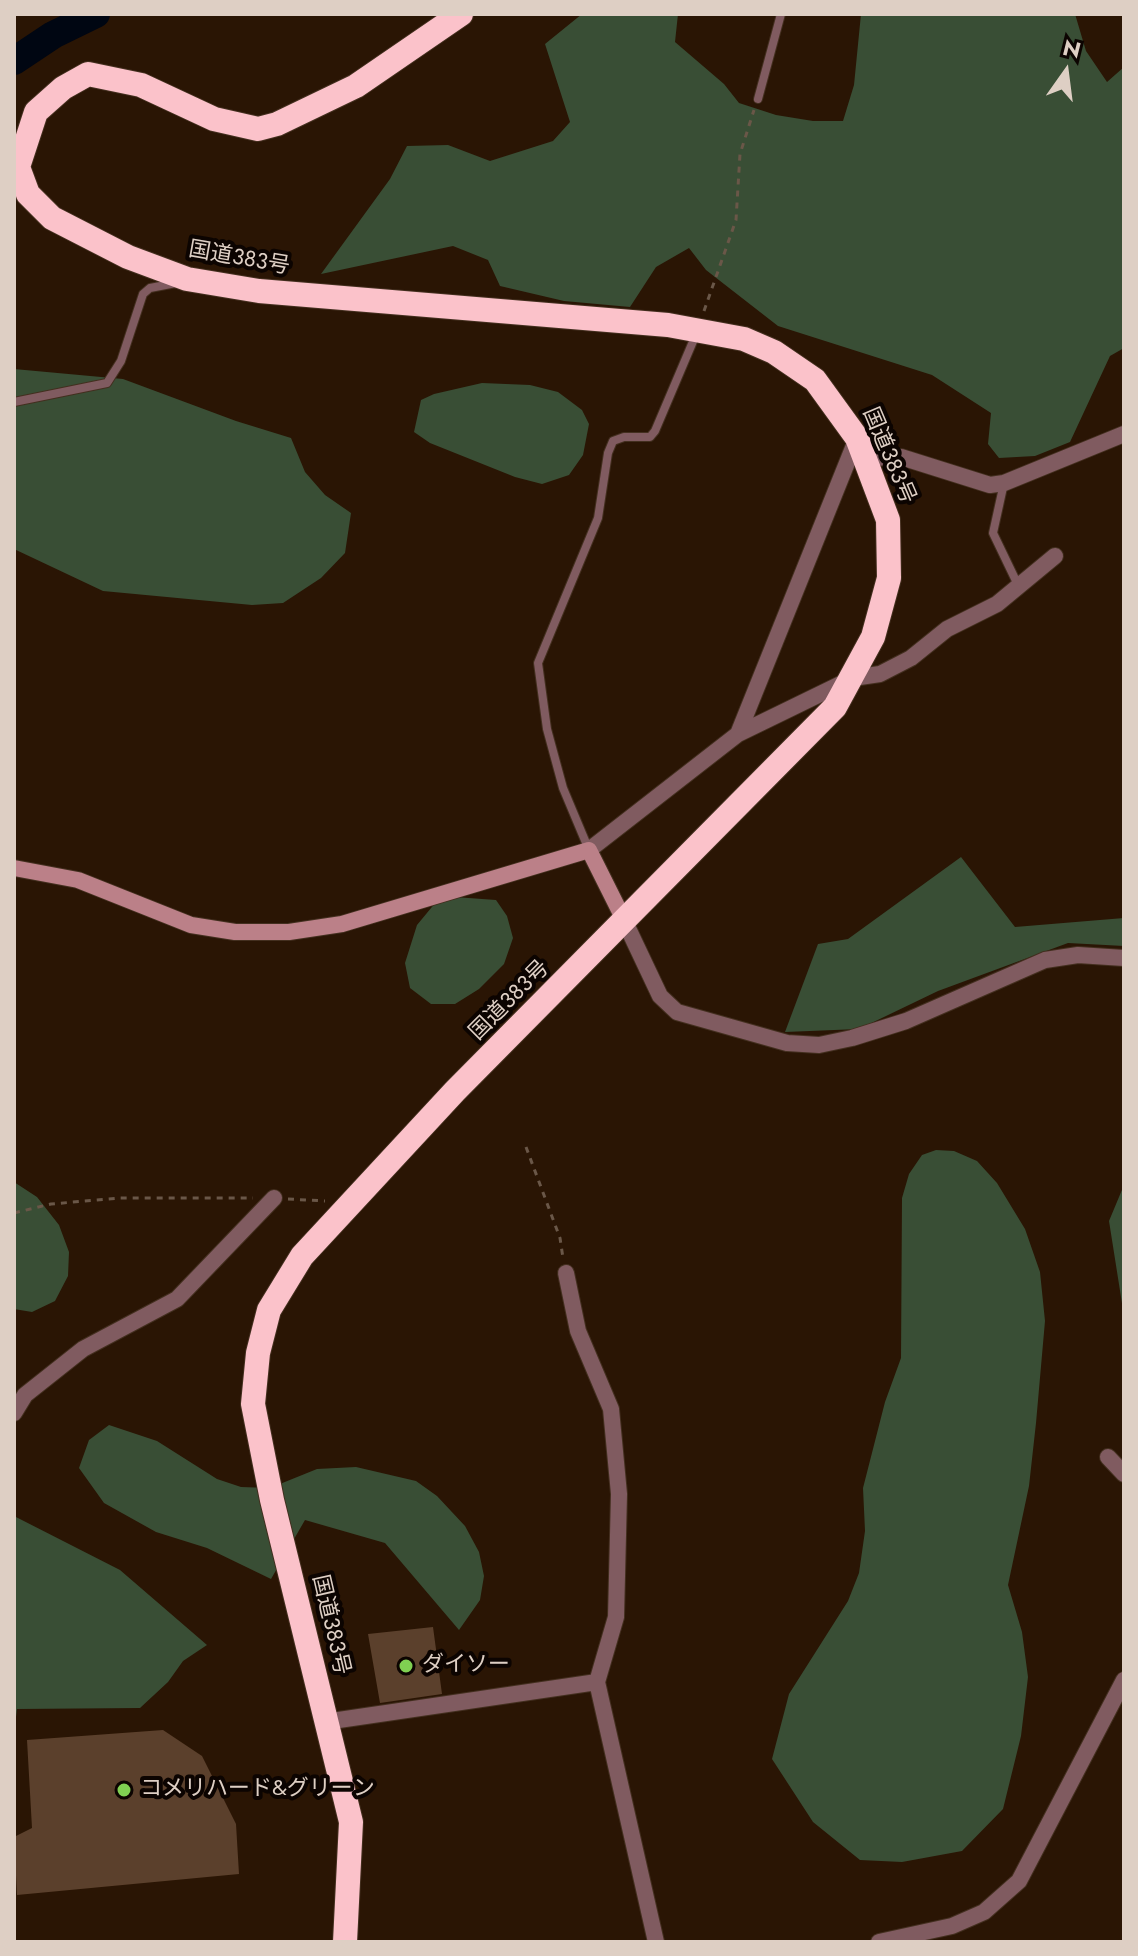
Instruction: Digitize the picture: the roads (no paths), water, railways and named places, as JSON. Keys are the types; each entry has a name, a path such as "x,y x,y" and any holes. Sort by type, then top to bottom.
{"highway":[{"name":"国道383号","path":"345,1942 351,1822 272,1500 253,1404 253,1385 269,1310 302,1256 455,1091 835,707 873,637 889,578 888,520 861,448 815,380 774,352 744,339 697,331 562,315 259,291 193,280 128,257 52,218 28,194 18,167 36,112 63,88 88,74 141,85 214,119 258,129 277,124 356,86 461,14"}],"street":[{"path":"738,734 861,448 990,485 1004,483 1124,434"},
{"path":"14,868 78,880 191,925 235,932 289,932 342,924 589,850 738,734 853,678 880,674 911,658 947,629 997,604 1055,556"},
{"path":"589,850 660,996 677,1012 692,1019 787,1043 819,1045 906,1021 1045,960 1078,955 1124,958"},
{"path":"14,1413 25,1395 83,1349 177,1299 274,1198"},
{"path":"566,1273 578,1331 611,1409 619,1494 616,1617 597,1682 656,1942"},
{"path":"1108,1457 1124,1474"},
{"path":"879,1942 963,1922 984,1912 1019,1881 1124,1680"},
{"path":"325,1722 597,1682"}],"lane":[{"path":"758,99 781,14"},
{"path":"14,402 107,383 121,361 143,294 150,288 193,280"},
{"path":"589,850 563,788 544,713 538,663 598,518 613,441 624,437 650,437 655,431 697,331"},
{"path":"1004,483 993,533 1019,586"}],"waterway":[{"path":"14,61 53,35 96,14"}],"place":[{"name":"ダイソー","path":"406,1666"},
{"name":"コメリハード&グリーン","path":"124,1790"}]}
